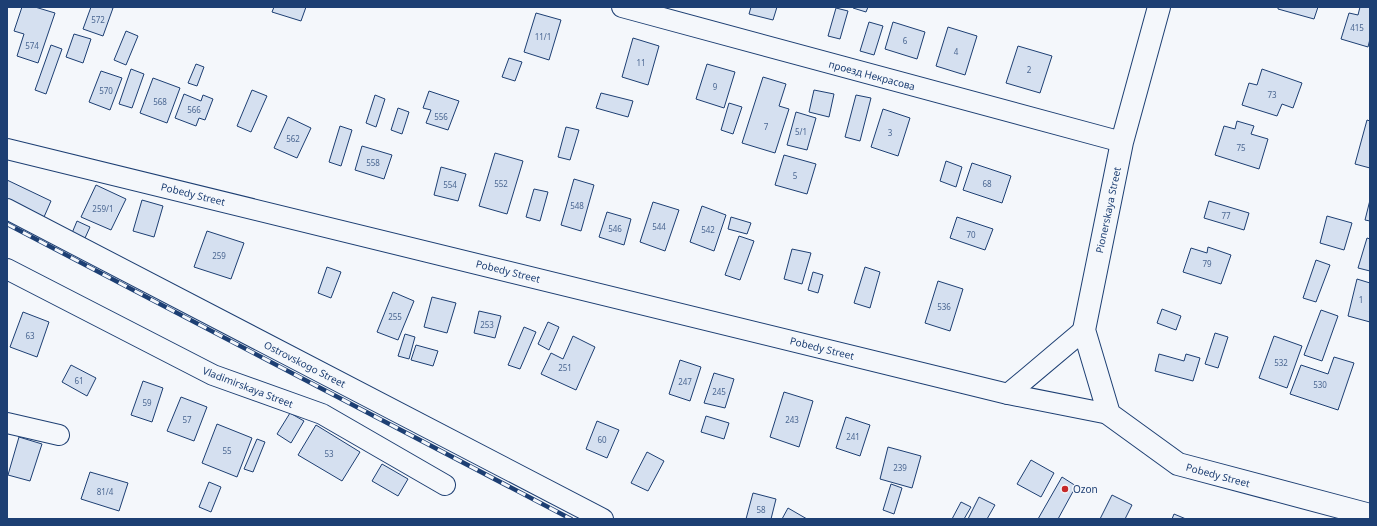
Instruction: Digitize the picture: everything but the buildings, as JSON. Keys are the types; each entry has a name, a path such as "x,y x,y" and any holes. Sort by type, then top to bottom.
{"street":[{"name":"проезд Некрасова","path":"622,7 1122,142"},
{"name":"Pionerskaya Street","path":"1109,414 1084,330 1122,142 1159,7"},
{"name":"Pobedy Street","path":"7,149 1008,394 1109,414 1178,464 1370,515"},
{"name":"Ostrovskogo Street","path":"7,209 603,519"},
{"name":"Vladimirskaya Street","path":"7,268 213,376 322,414 445,485"},
{"path":"1008,394 1084,330"},
{"path":"7,423 59,435"}],"railway":[{"path":"7,224 571,519"}],"place":[{"name":"Ozon","path":"1065,489"}]}
